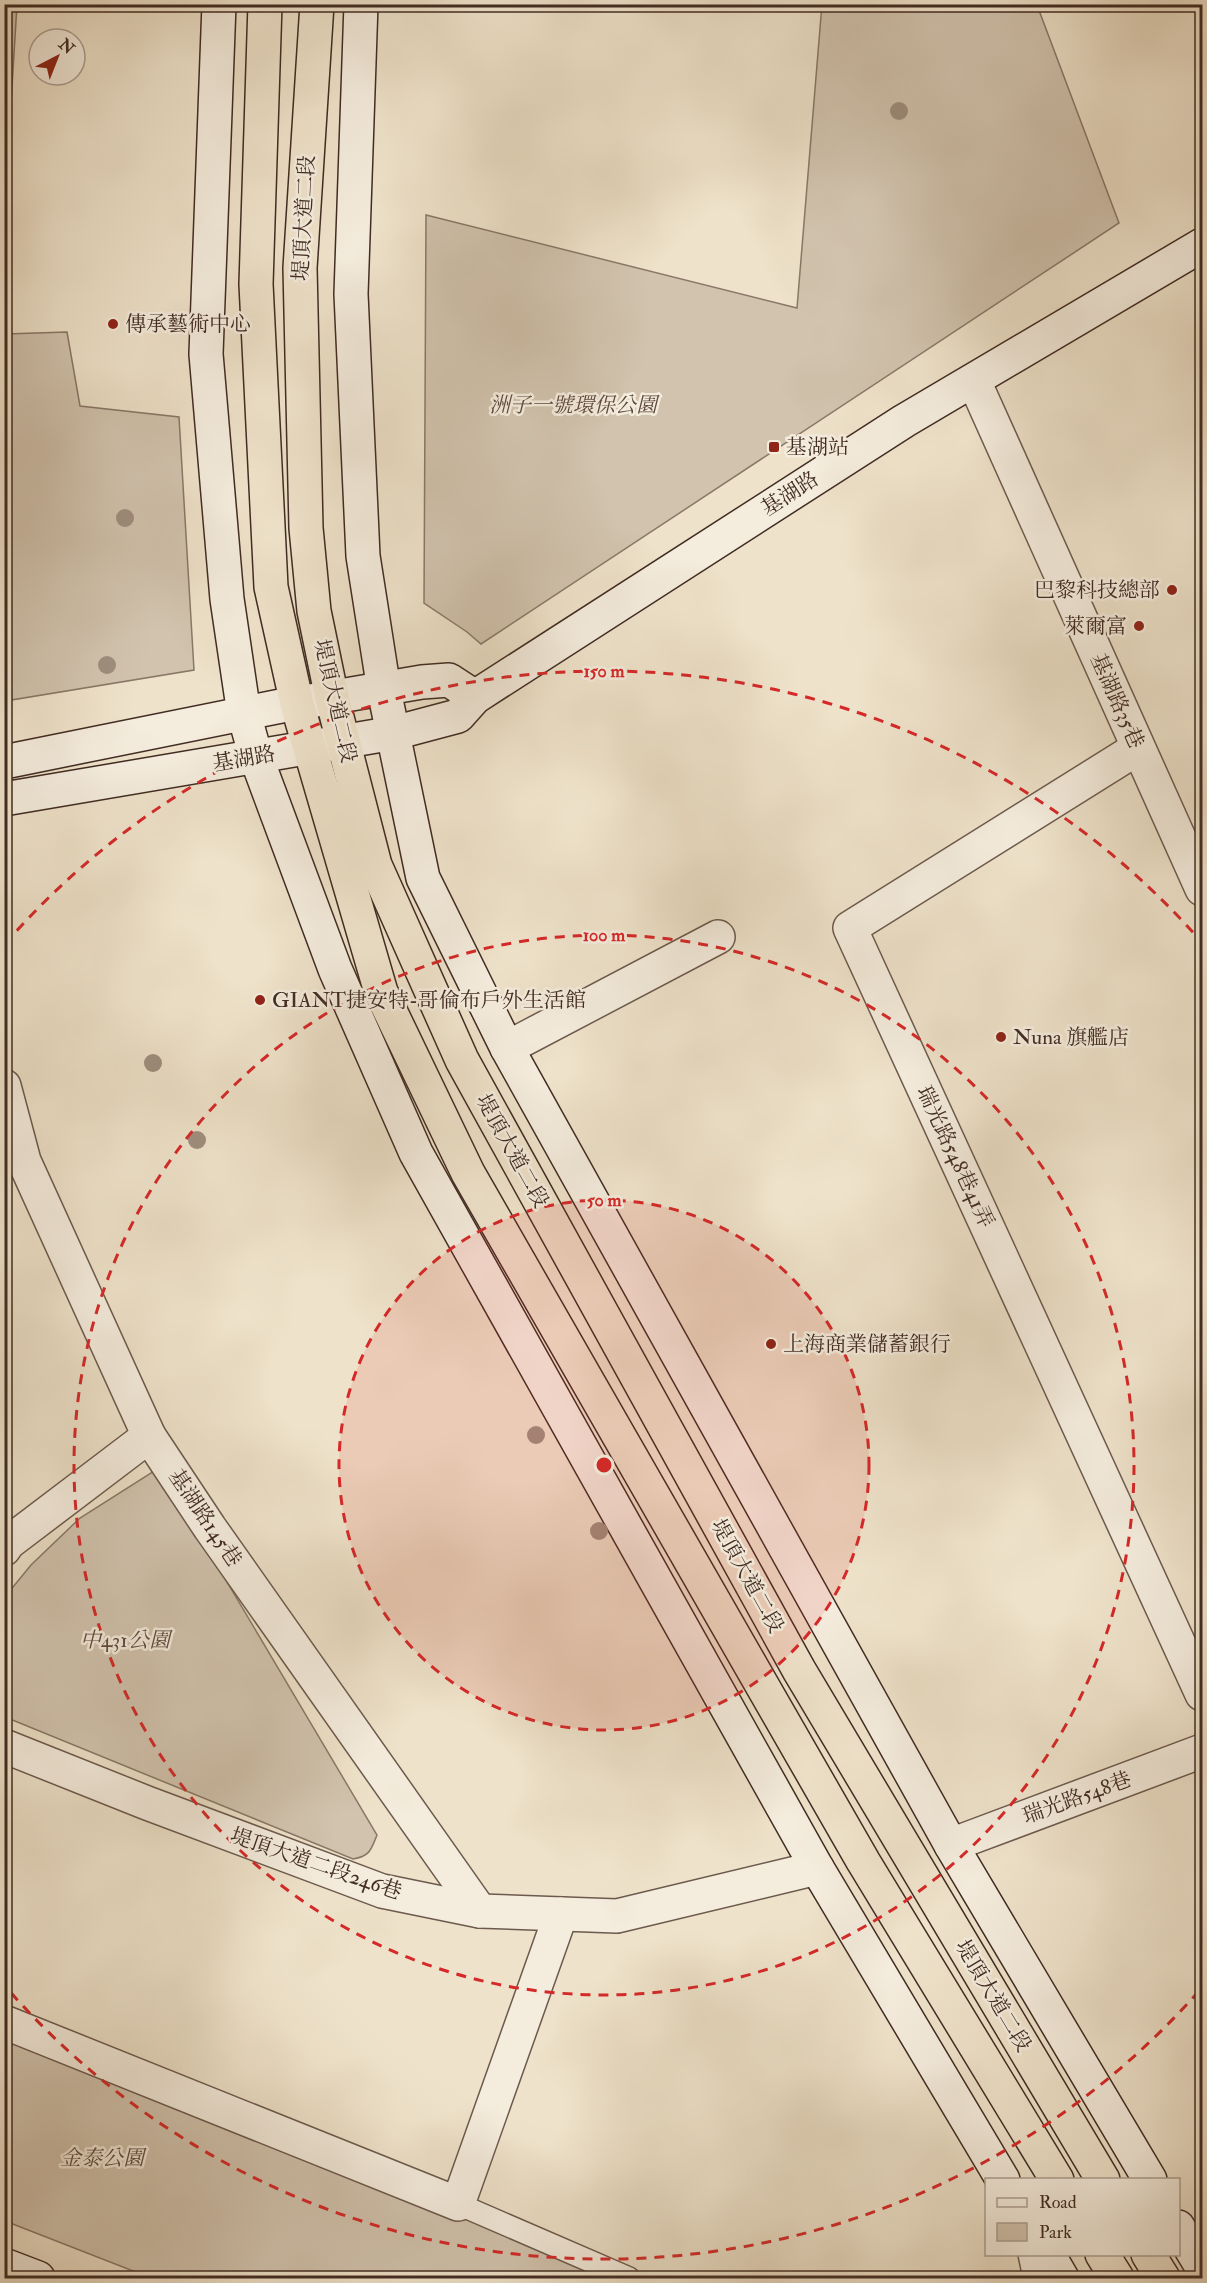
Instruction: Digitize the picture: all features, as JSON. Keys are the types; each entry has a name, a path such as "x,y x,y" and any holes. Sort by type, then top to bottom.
{"highway":[{"name":"堤頂大道二段","path":"265,4 258,212 258,308 271,587 297,704 381,992 468,1173 863,1861 1056,2178"},
{"name":"堤頂大道二段","path":"317,4 300,268 305,516 314,611 332,698 375,865 462,1060 799,1670 1102,2178"},
{"path":"1103,2256 1117,2278"},
{"path":"1149,2256 1162,2278"}],"street":[{"path":"219,4 206,354 227,599 243,714 256,757 335,969 416,1153 817,1868 1002,2178"},
{"name":"堤頂大道二段","path":"361,4 351,294 363,556 384,690 423,878 507,1048 951,1845 1149,2178"},
{"name":"基湖路","path":"4,799 394,733 458,716 474,697 904,421 1203,245"},
{"name":"基湖路35巷","path":"974,381 1203,889"},
{"name":"基湖路","path":"4,762 243,714 422,682 449,680 474,697"},
{"name":"瑞光路548巷41弄","path":"1138,748 850,928 1203,1694"},
{"path":"507,1048 718,937"},
{"name":"基湖路145巷","path":"4,1086 24,1161 149,1437 210,1528 480,1911"},
{"path":"6,1543 149,1437"},
{"name":"堤頂大道二段246巷","path":"4,1746 147,1803 382,1891 480,1911 616,1916 817,1868"},
{"name":"瑞光路548巷","path":"951,1845 1203,1751"},
{"path":"4,2022 458,2204 561,1914"},
{"path":"1180,2229 1203,2267"},
{"path":"1049,2256 1062,2278"},
{"path":"4,2265 38,2278"}],"lane":[{"path":"458,2204 629,2278"},
{"path":"1029,2256 1034,2278"}],"green space":[{"name":"洲子一號環保公園","path":"822,4 1037,5 1119,223 481,644 424,603 426,215 797,308"},
{"path":"4,5 17,5 5,201"},
{"path":"67,332 80,406 179,417 194,670 5,701 5,334"},
{"name":"中431公園","path":"154,1471 163,1474 377,1835 371,1848 363,1856 353,1859 5,1717 4,1598 31,1565 80,1518"},
{"name":"金泰公園","path":"4,2015 639,2278 151,2278 5,2221"}],"place":[{"name":"傳承藝術中心","path":"113,324"},
{"name":"基湖站","path":"774,447"},
{"name":"巴黎科技總部","path":"1172,590"},
{"name":"萊爾富","path":"1139,626"},
{"name":"GIANT捷安特-哥倫布戶外生活館","path":"260,1000"},
{"name":"Nuna 旗艦店","path":"1001,1037"},
{"name":"上海商業儲蓄銀行","path":"771,1344"}]}
